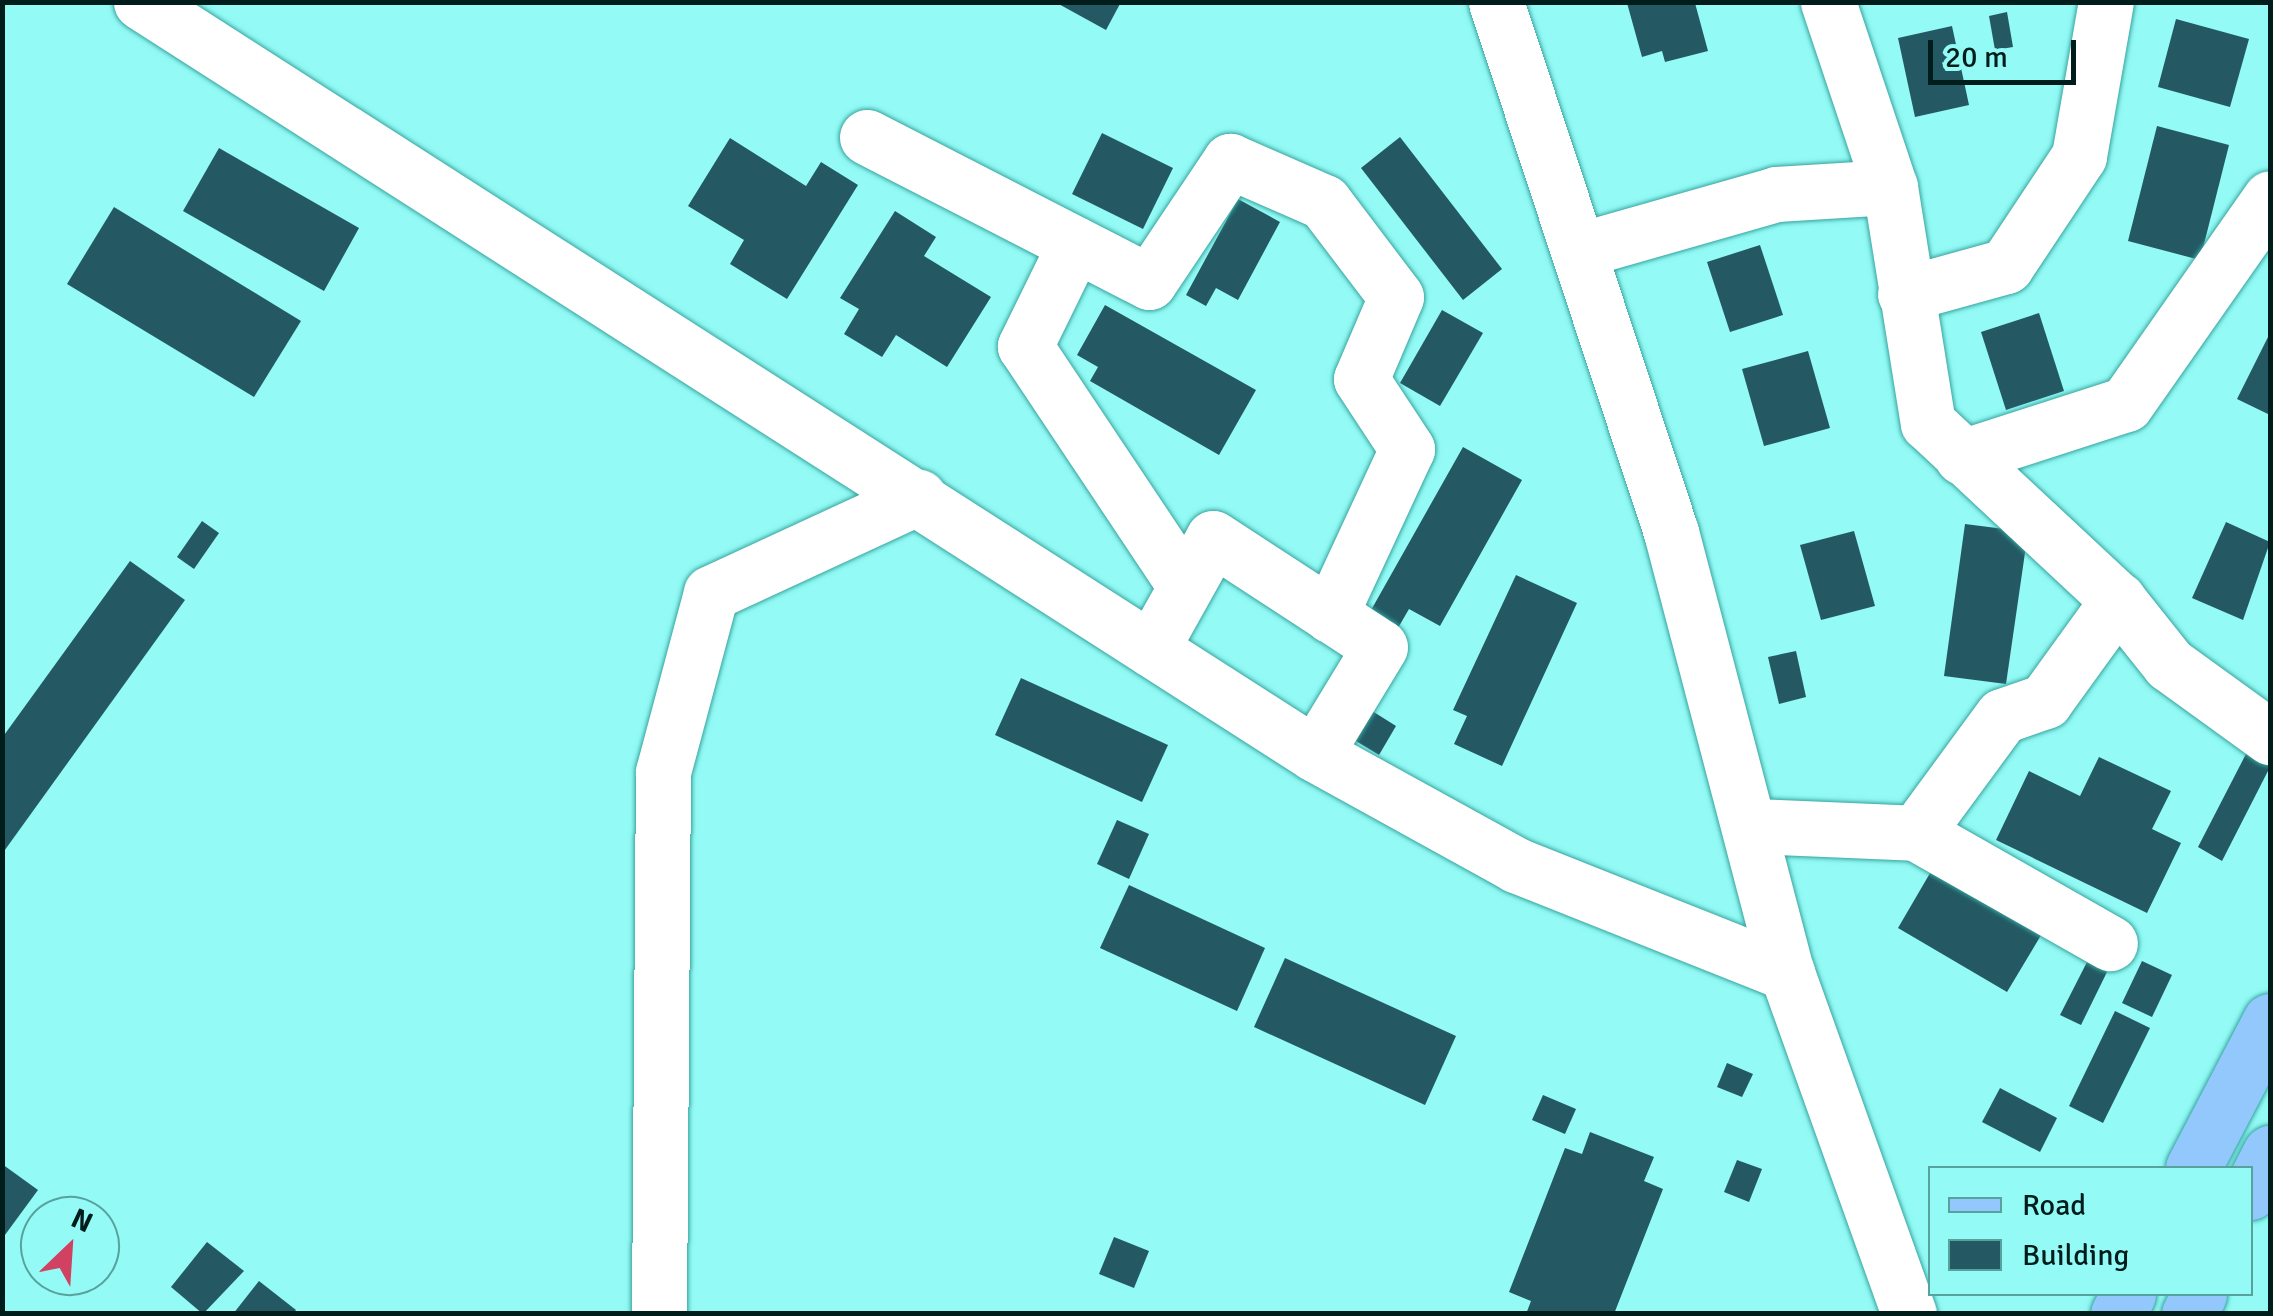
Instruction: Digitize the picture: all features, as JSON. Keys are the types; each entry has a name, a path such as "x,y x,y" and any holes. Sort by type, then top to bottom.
{"main road":[{"path":"2194,1166 2270,1020"},
{"path":"2253,1186 2270,1152"}],"street":[{"path":"141,2 1315,754 1516,864 1788,973"},
{"path":"1496,2 1672,532 1788,973 1909,1314"},
{"path":"1828,2 1890,186 1928,423 2118,600 2169,664 2270,737"},
{"path":"1905,294 2006,266 2079,156 2106,2"},
{"path":"867,136 1149,282 1230,161 1324,202 1396,297 1361,378 1408,449 1330,614"},
{"path":"1580,250 1776,194 1890,186"},
{"path":"1962,457 2126,404 2270,198"},
{"path":"1076,244 1025,346 1182,581"},
{"path":"659,1314 663,772 711,593 919,497"},
{"path":"1151,649 1182,581 1214,538 1380,647 1315,754"},
{"path":"1916,833 2002,716 2044,701 2118,600"},
{"path":"1752,826 1916,833 2110,943"}],"building":[{"path":"1055,2 1121,2 1106,30"},
{"path":"1627,3 1695,3 1708,51 1665,62 1662,51 1642,57"},
{"path":"2007,12 2013,47 1995,50 1989,16"},
{"path":"2176,19 2249,39 2230,107 2158,87"},
{"path":"1952,26 1969,105 1915,117 1898,38"},
{"path":"2157,126 2229,145 2200,260 2128,241"},
{"path":"1102,133 1173,168 1143,229 1072,194"},
{"path":"1400,137 1502,269 1463,300 1361,168"},
{"path":"730,138 806,186 821,162 858,185 787,299 730,264 744,240 688,206"},
{"path":"219,148 359,228 324,291 183,211"},
{"path":"1238,199 1280,222 1238,300 1216,288 1206,306 1186,295"},
{"path":"114,207 301,321 254,397 67,284"},
{"path":"895,211 936,237 924,256 991,297 947,367 896,335 882,357 844,334 859,309 840,298"},
{"path":"1760,245 1783,315 1730,332 1707,262"},
{"path":"1105,305 1256,390 1219,455 1090,381 1098,367 1077,355"},
{"path":"1442,310 1483,333 1440,406 1400,383"},
{"path":"2039,313 2064,391 2006,410 1981,332"},
{"path":"2270,333 2270,415 2237,399"},
{"path":"1808,351 1830,428 1764,446 1742,369"},
{"path":"1463,447 1522,480 1440,626 1409,609 1398,628 1370,612"},
{"path":"202,521 219,533 194,569 177,557"},
{"path":"2226,522 2270,542 2243,620 2192,598"},
{"path":"1965,524 2028,532 2006,684 1944,676"},
{"path":"1854,531 1875,606 1821,620 1800,545"},
{"path":"130,561 185,600 2,854 2,738"},
{"path":"1516,575 1577,603 1502,766 1454,744 1467,716 1453,710"},
{"path":"1796,651 1806,697 1779,704 1768,657"},
{"path":"1021,678 1168,745 1142,802 995,735"},
{"path":"1369,709 1396,726 1379,755 1351,738"},
{"path":"2247,752 2270,767 2222,861 2198,847"},
{"path":"2099,757 2171,791 2152,829 2181,843 2147,913 1996,840 2029,771 2080,796"},
{"path":"1117,820 1149,834 1129,879 1097,864"},
{"path":"1933,868 2043,932 2007,992 1898,928"},
{"path":"1129,885 1265,948 1237,1011 1100,948"},
{"path":"1285,958 1456,1036 1425,1105 1254,1027"},
{"path":"2142,961 2172,975 2152,1017 2122,1003"},
{"path":"2087,962 2107,972 2081,1025 2060,1015"},
{"path":"2115,1011 2150,1028 2103,1123 2069,1106"},
{"path":"1727,1063 1753,1074 1742,1097 1717,1087"},
{"path":"2000,1088 2057,1118 2040,1152 1982,1122"},
{"path":"1543,1095 1576,1109 1565,1134 1532,1120"},
{"path":"1590,1132 1654,1157 1644,1181 1663,1189 1614,1314 1526,1314 1531,1301 1509,1292 1565,1148 1582,1154"},
{"path":"1737,1160 1762,1169 1749,1202 1724,1192"},
{"path":"2,1164 38,1190 34,1196 20,1196 20,1214 2,1239"},
{"path":"1114,1237 1149,1251 1134,1288 1099,1274"},
{"path":"207,1242 244,1271 203,1314 171,1287"},
{"path":"259,1281 296,1310 293,1314 233,1314"}]}
